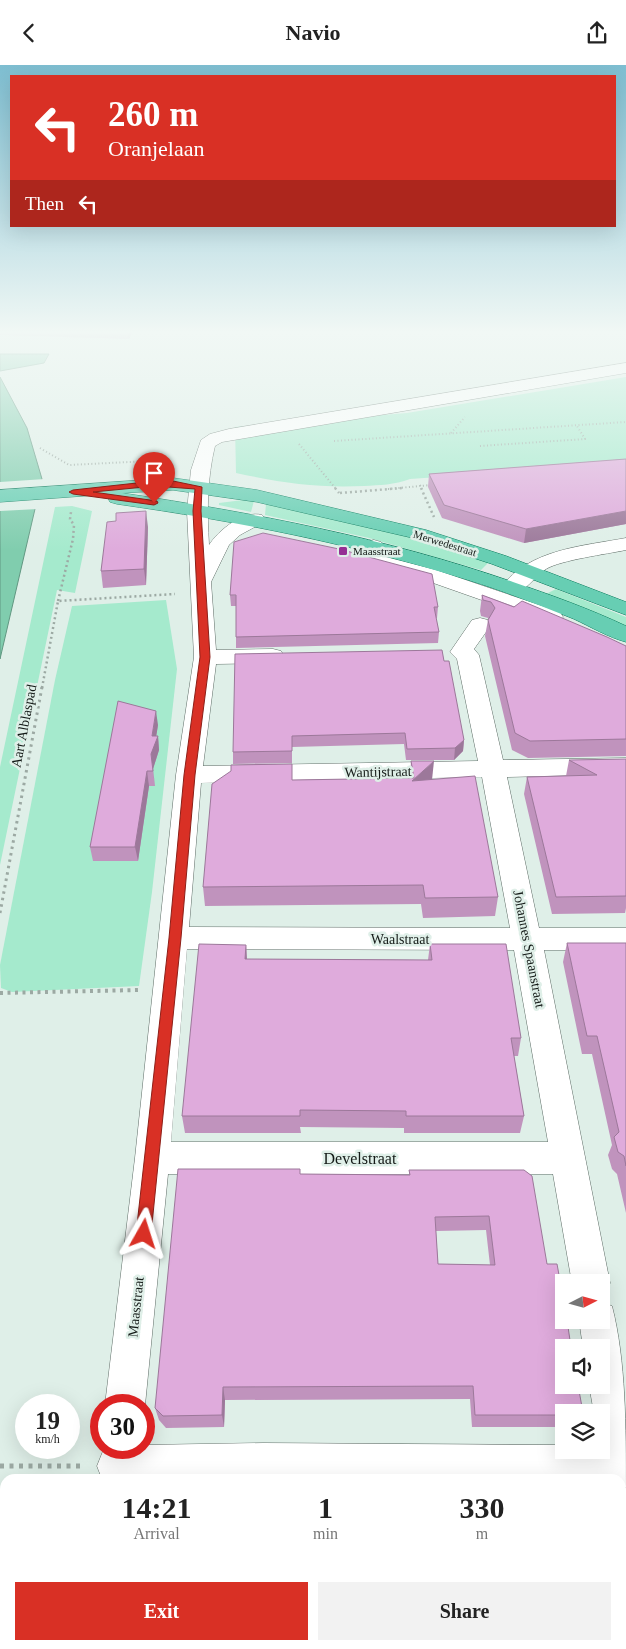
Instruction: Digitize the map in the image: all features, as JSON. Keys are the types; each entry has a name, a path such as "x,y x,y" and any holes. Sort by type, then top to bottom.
{"main road":[{"path":"0,496 73,492 171,477 199,487"},
{"path":"107,496 199,487"},
{"name":"Merwedestraat","path":"199,487 257,497 419,534 531,572 626,609"},
{"path":"73,492 197,511"},
{"name":"Merwedestraat","path":"197,511 207,503 224,498 257,497"},
{"name":"Merwedestraat","path":"197,511 255,519 429,560 512,588 600,622 626,635"}],"street":[{"name":"Maasstraat","path":"126,1394 168,989 175,938 190,775 205,657 197,511 201,465 207,444 216,438 229,434 410,404"},
{"path":"171,477 201,465"},
{"name":"Maasstraat","path":"202,587 218,545 228,533 255,519"},
{"path":"512,588 540,564 583,552 626,544"},
{"path":"374,546 371,560 429,574 520,604 572,625 626,651"},
{"name":"Johannes Spaanstraat","path":"480,625 452,652 468,655 494,769 528,940 589,1274"},
{"path":"205,657 294,655"},
{"name":"Wantijstraat","path":"190,775 626,766"},
{"name":"Waalstraat","path":"175,938 626,939"},
{"name":"Develstraat","path":"152,1158 568,1158"},
{"path":"118,1464 625,1466 600,1329"}],"path":[{"path":"450,433 468,414"},
{"path":"334,441 626,422"},
{"path":"480,446 585,439 576,425"},
{"path":"307,443 298,443 340,493"},
{"path":"40,448 69,465 169,460 171,477"},
{"path":"334,495 440,484"},
{"path":"420,485 432,513"},
{"name":"Aart Alblaspad","path":"0,913 58,601 73,539 74,525"},
{"path":"58,601 202,587"},
{"path":"0,993 168,989"},
{"path":"0,1466 118,1464"}],"shaded area":[{"path":"0,404 14,404 27,428 42,479 0,659"},
{"path":"462,404 626,404 626,464 410,479 364,486 300,484 236,473 235,427 407,413"},
{"path":"243,500 254,501 251,512 219,505 219,503"},
{"path":"266,504 408,537 489,562 481,570 369,538 265,515"},
{"path":"72,506 92,511 75,593 57,590 0,865 0,767 55,507"},
{"path":"556,589 626,617 626,632 540,597"},
{"path":"166,600 177,669 152,892 139,986 12,992 1,988 0,965 55,680 72,606"}],"pier":[{"path":"45,479 38,509 0,511 0,482"}],"building":[{"path":"626,459 626,511 526,529 444,505 429,474"},
{"path":"146,511 144,569 101,571 107,522 116,521 116,513"},
{"path":"263,533 339,549 432,574 438,607 434,607 439,632 236,637 236,595 230,595 234,542"},
{"path":"482,595 514,607 522,601 626,646 626,739 530,741 515,733 488,620 495,608 491,602 483,600"},
{"path":"442,650 444,661 449,661 464,740 455,748 407,749 405,733 292,736 292,751 233,752 235,654"},
{"path":"118,701 156,711 152,736 158,736 151,754 153,771 147,771 135,847 90,847"},
{"path":"626,759 626,896 556,897 527,777 597,775 569,760"},
{"path":"411,761 434,761 412,781 475,776 498,897 425,898 423,885 203,887 212,784 231,771 231,765 292,764 292,780 414,778"},
{"path":"567,943 626,943 626,1166 624,1156 618,1152 614,1137 619,1132 597,1036 587,1036"},
{"path":"199,944 246,945 245,959 432,960 430,944 506,944 521,1038 511,1038 524,1116 406,1116 406,1111 300,1110 300,1116 182,1116"},
{"path":"178,1169 300,1169 300,1174 410,1175 409,1170 524,1170 532,1176 547,1264 557,1264 559,1274 555,1274 555,1329 568,1329 570,1339 555,1339 555,1394 580,1394 581,1404 555,1404 555,1415 475,1415 473,1386 223,1387 222,1415 163,1416 155,1408","holes":["489,1216 495,1265 438,1264 435,1217"]}],"place":[{"name":"Maasstraat","path":"343,551"}],"route":[{"path":"144,1234 190,775 205,657 197,511 199,487 155,484 73,492 154,503"}]}
